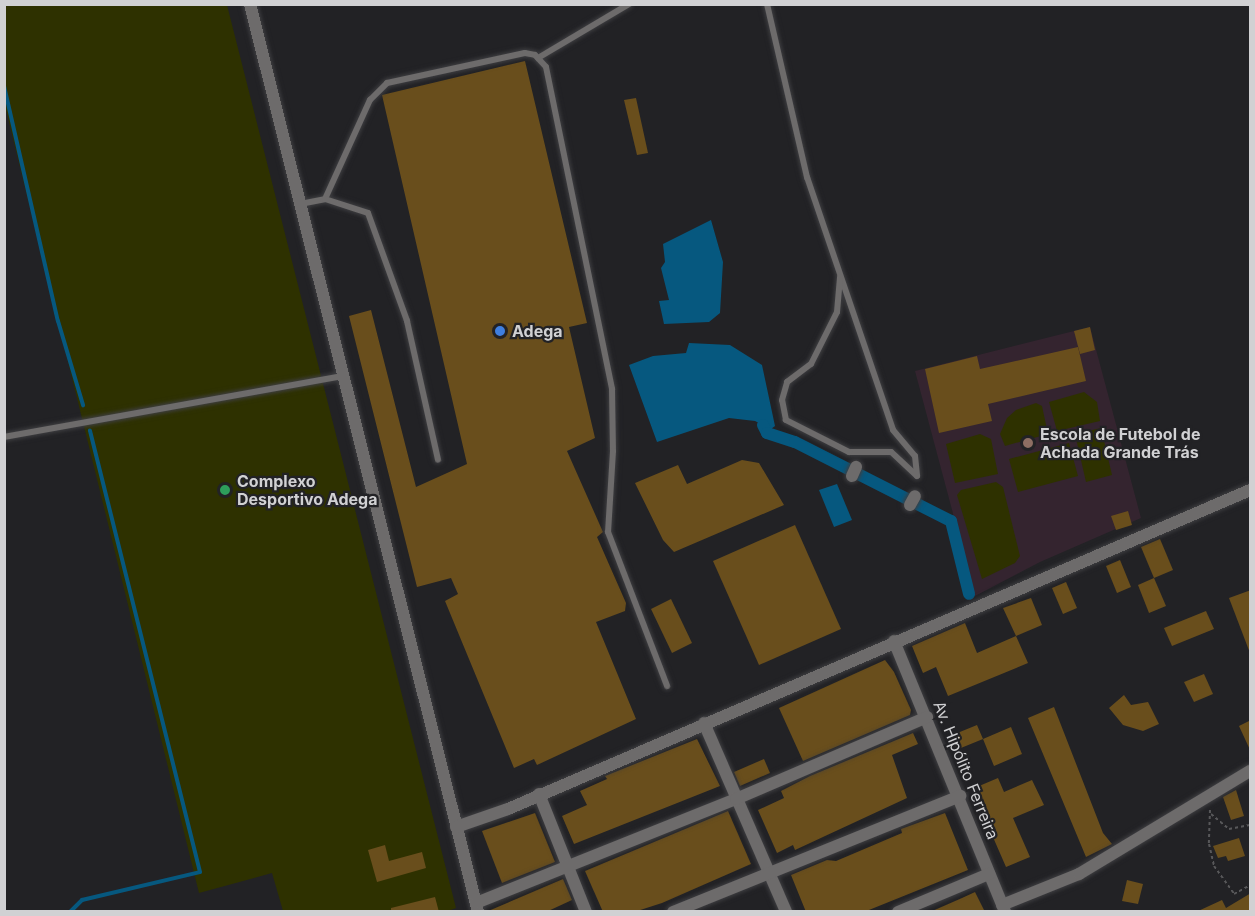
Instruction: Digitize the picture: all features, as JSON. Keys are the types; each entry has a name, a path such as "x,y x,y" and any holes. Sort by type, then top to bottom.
{"street":[{"path":"250,4 477,907 927,717"},
{"path":"456,827 1251,490"},
{"name":"Av. Hipólito Ferreira","path":"894,641 960,796 1004,908"},
{"path":"704,723 786,912"},
{"path":"1004,908 1079,874 1199,798 1251,771"},
{"path":"538,794 586,912"},
{"path":"673,912 687,909 770,871 960,796"},
{"path":"898,912 989,874"}],"lane":[{"path":"538,58 629,4"},
{"path":"766,4 807,177 893,430 915,456 917,476 891,452 849,452 786,420 782,400 787,382 811,364 837,312 840,277"},
{"path":"325,199 377,89 387,83 525,54 538,58 546,67 612,389 613,451 608,532 667,686"},
{"path":"300,204 325,199 368,213 407,321 438,460"},
{"path":"4,437 344,376"}],"path":[{"path":"1199,798 1211,814 1229,830 1251,825"},
{"path":"1211,814 1209,844 1214,866 1234,894 1251,885"}],"shaded area":[{"name":"Escola de Futebol de Achada Grande Trás","path":"1090,327 1141,518 1040,562 975,596 915,371"}],"green space":[{"name":"Complexo Desportivo Adega","path":"4,5 227,5 456,908 445,912 283,911 272,873 199,893 5,106"},
{"path":"1084,392 1097,402 1100,421 1057,431 1049,402"},
{"path":"1036,403 1042,406 1048,434 1005,446 1000,434 1007,418 1016,410"},
{"path":"1101,428 1112,475 1086,482 1075,434"},
{"path":"980,434 991,439 998,474 955,483 946,444"},
{"path":"1069,443 1078,476 1018,492 1009,459"},
{"path":"996,482 1003,487 1020,556 1015,563 982,579 957,495 961,490"}],"water":[{"path":"711,220 723,262 720,313 709,322 664,324 659,301 669,300 661,268 665,262 663,244"},
{"path":"689,343 730,345 762,365 775,426 771,429 755,421 729,418 657,442 629,365 653,356 686,353"},
{"path":"837,484 852,520 834,527 819,490"}],"building":[{"path":"525,61 587,323 569,327 595,438 567,451 603,532 597,537 626,603 625,611 596,622 636,719 537,765 534,759 514,768 445,601 458,594 451,578 417,587 349,316 371,310 416,487 467,464 382,95"},
{"path":"636,98 648,153 637,155 624,100"},
{"path":"1090,327 1095,350 1080,354 1074,331"},
{"path":"1078,347 1086,381 988,404 992,421 939,433 925,369 977,356 980,369"},
{"path":"742,460 759,463 784,505 674,552 663,540 635,483 678,465 687,484"},
{"path":"1128,511 1132,525 1116,530 1111,516"},
{"path":"795,525 841,629 759,665 713,561"},
{"path":"1160,539 1173,570 1154,578 1141,547"},
{"path":"1120,560 1131,587 1117,593 1106,566"},
{"path":"1154,578 1166,606 1149,613 1138,585"},
{"path":"1066,582 1077,608 1063,614 1052,588"},
{"path":"1251,590 1251,653 1250,653 1229,598"},
{"path":"1031,598 1042,625 1016,636 1003,608"},
{"path":"671,599 692,643 672,653 651,609"},
{"path":"1206,611 1214,629 1172,646 1164,628"},
{"path":"965,623 977,653 1016,636 1028,663 948,696 936,667 923,673 912,646"},
{"path":"885,660 894,672 911,710 910,715 803,761 779,708"},
{"path":"1204,674 1213,694 1194,702 1184,682"},
{"path":"1124,695 1131,705 1148,702 1159,724 1143,731 1123,725 1109,708"},
{"path":"1054,707 1103,833 1112,844 1086,857 1028,718"},
{"path":"1251,720 1251,752 1239,726"},
{"path":"977,725 983,739 956,750 950,736"},
{"path":"1011,727 1022,754 994,766 983,739"},
{"path":"913,733 918,744 892,755 907,798 795,850 793,845 777,853 758,810 784,798 781,791 810,776"},
{"path":"697,739 720,786 574,844 562,816 587,805 580,791 607,779 605,776"},
{"path":"764,759 770,773 740,786 734,772"},
{"path":"998,778 1004,792 1032,780 1044,805 1013,818 1030,857 1006,867 972,789"},
{"path":"1236,790 1244,816 1231,820 1223,797"},
{"path":"728,811 751,864 662,903 634,912 603,912 585,871"},
{"path":"535,813 555,862 502,883 482,831"},
{"path":"945,813 968,870 864,912 806,912 791,875 827,860 836,861 902,833 901,829"},
{"path":"1239,838 1245,856 1228,861 1226,856 1218,858 1213,846"},
{"path":"385,845 389,861 422,852 426,868 377,882 368,850"},
{"path":"563,879 572,900 546,912 486,912"},
{"path":"1127,880 1143,884 1138,904 1122,901"},
{"path":"975,892 985,912 930,912 962,898"},
{"path":"1251,893 1251,912 1196,912 1222,900 1226,908"},
{"path":"435,897 439,912 391,912 391,908"}],"waterway":[{"path":"4,86 58,321 83,405"},
{"path":"763,425 767,433 795,442 951,521 969,594"},
{"path":"70,912 82,900 200,872 90,430"}],"place":[{"name":"Adega","path":"500,331"},
{"name":"Escola de Futebol de Achada Grande Trás","path":"1028,443"},
{"name":"Complexo Desportivo Adega","path":"225,490"}]}
